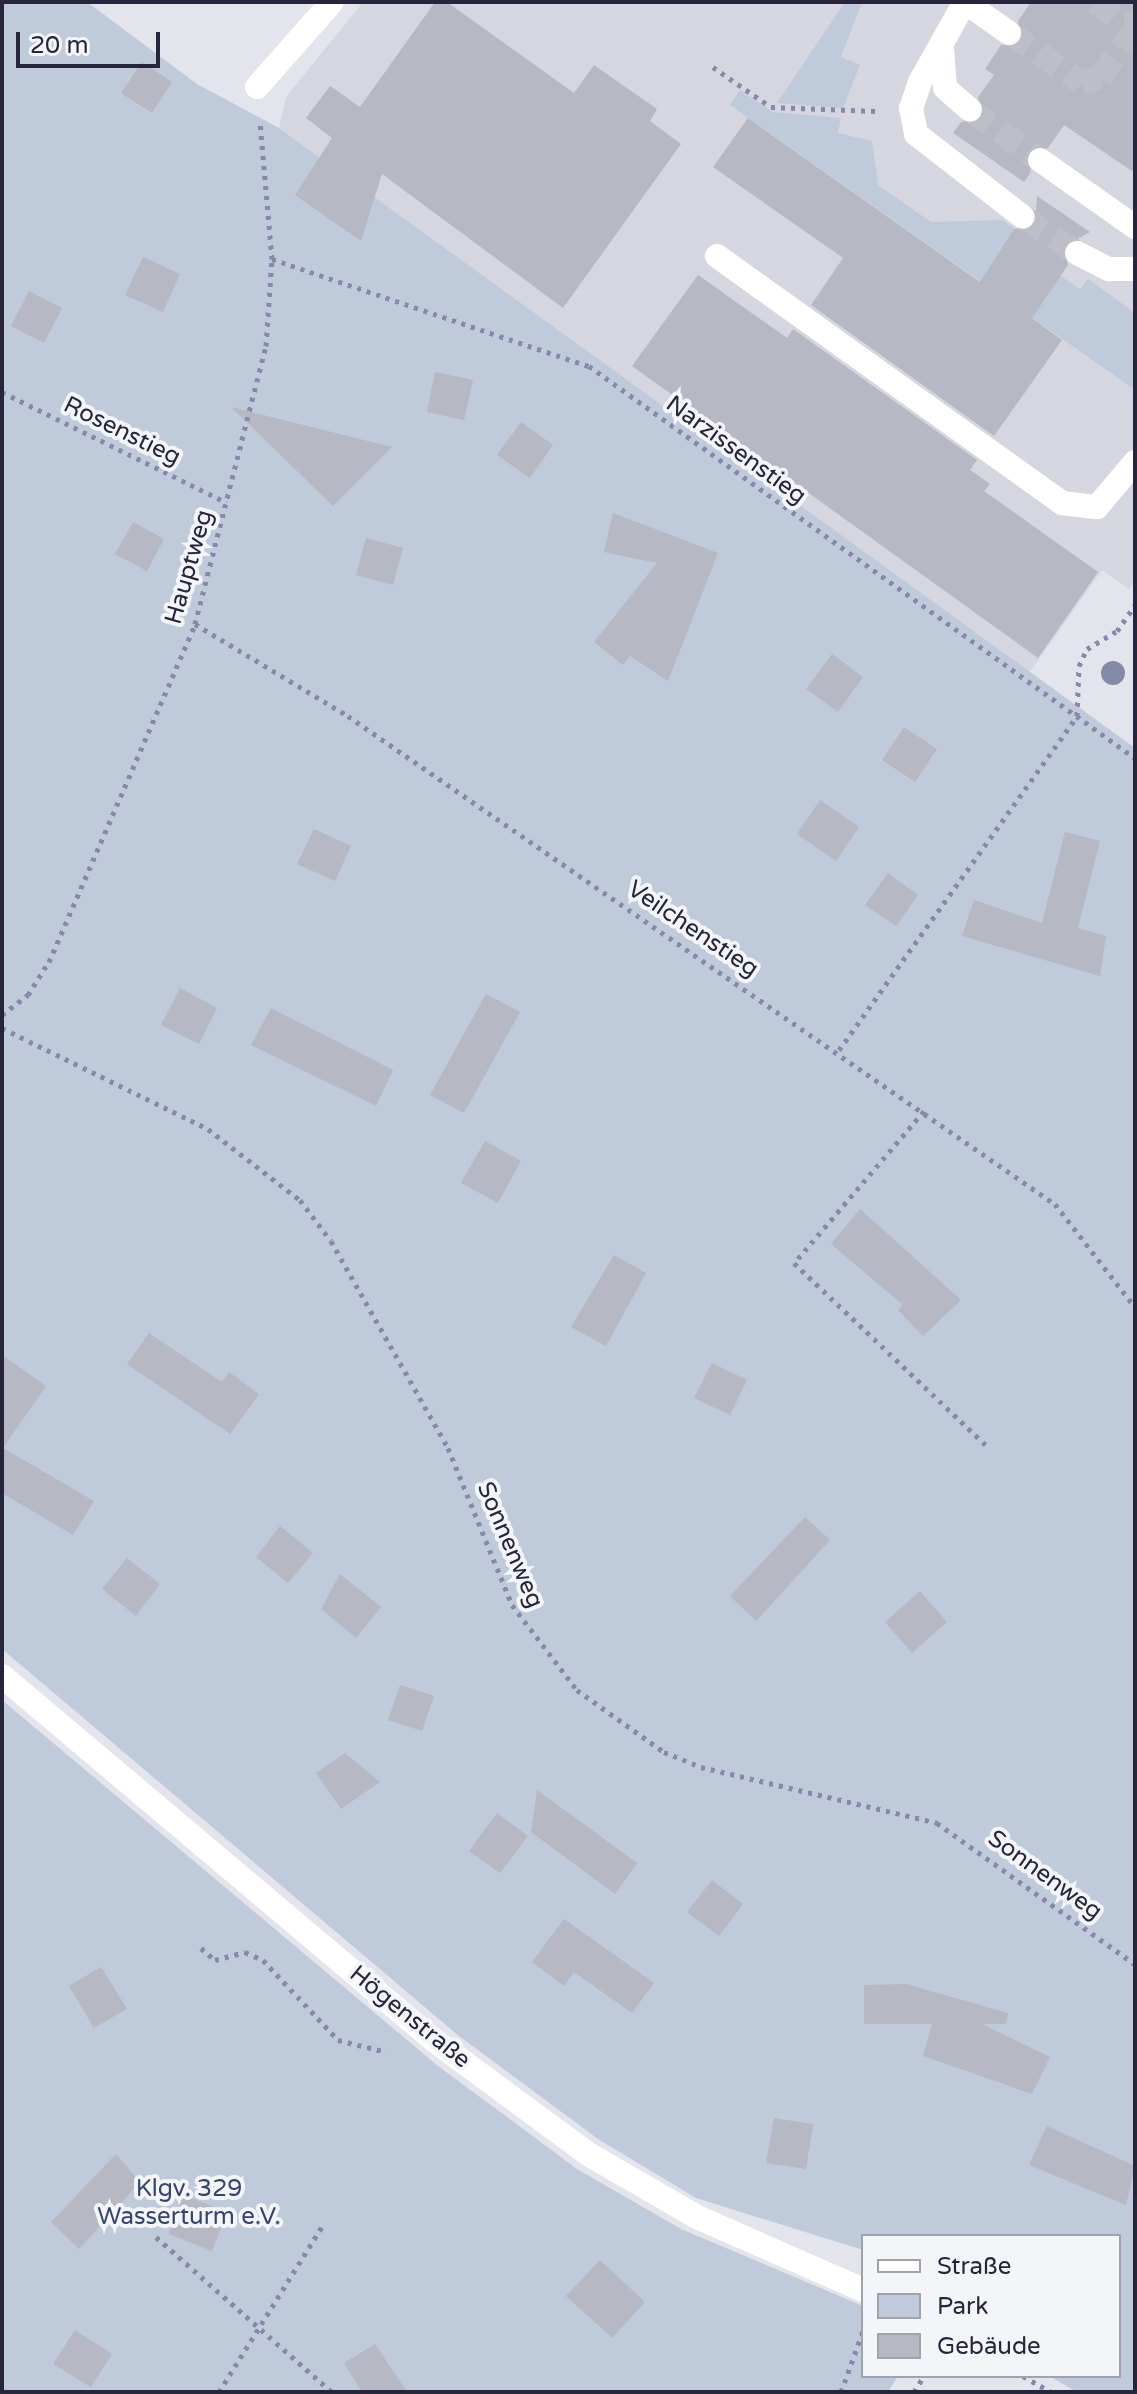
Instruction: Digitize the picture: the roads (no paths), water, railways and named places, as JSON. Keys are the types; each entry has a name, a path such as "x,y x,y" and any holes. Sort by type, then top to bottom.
{"lane":[{"path":"257,87 332,2"},
{"path":"1009,33 965,2 911,108 916,134 1023,217"},
{"path":"942,48 945,88 970,110"},
{"path":"1040,160 1135,227"},
{"path":"1077,253 1109,269 1135,269"},
{"path":"717,256 1062,503 1097,507 1135,462"},
{"name":"Högenstraße","path":"2,1676 435,2041 588,2154 656,2194 861,2289"}],"tunnel":[{"path":"1095,2 1125,24 1135,22"},
{"path":"1009,33 1082,83 1100,78 1135,30"},
{"path":"970,110 1040,160"},
{"path":"1023,217 1077,253"}],"park label":[{"name":"Klgv. 329 Wasserturm e.V.","path":"189,2203"}]}
